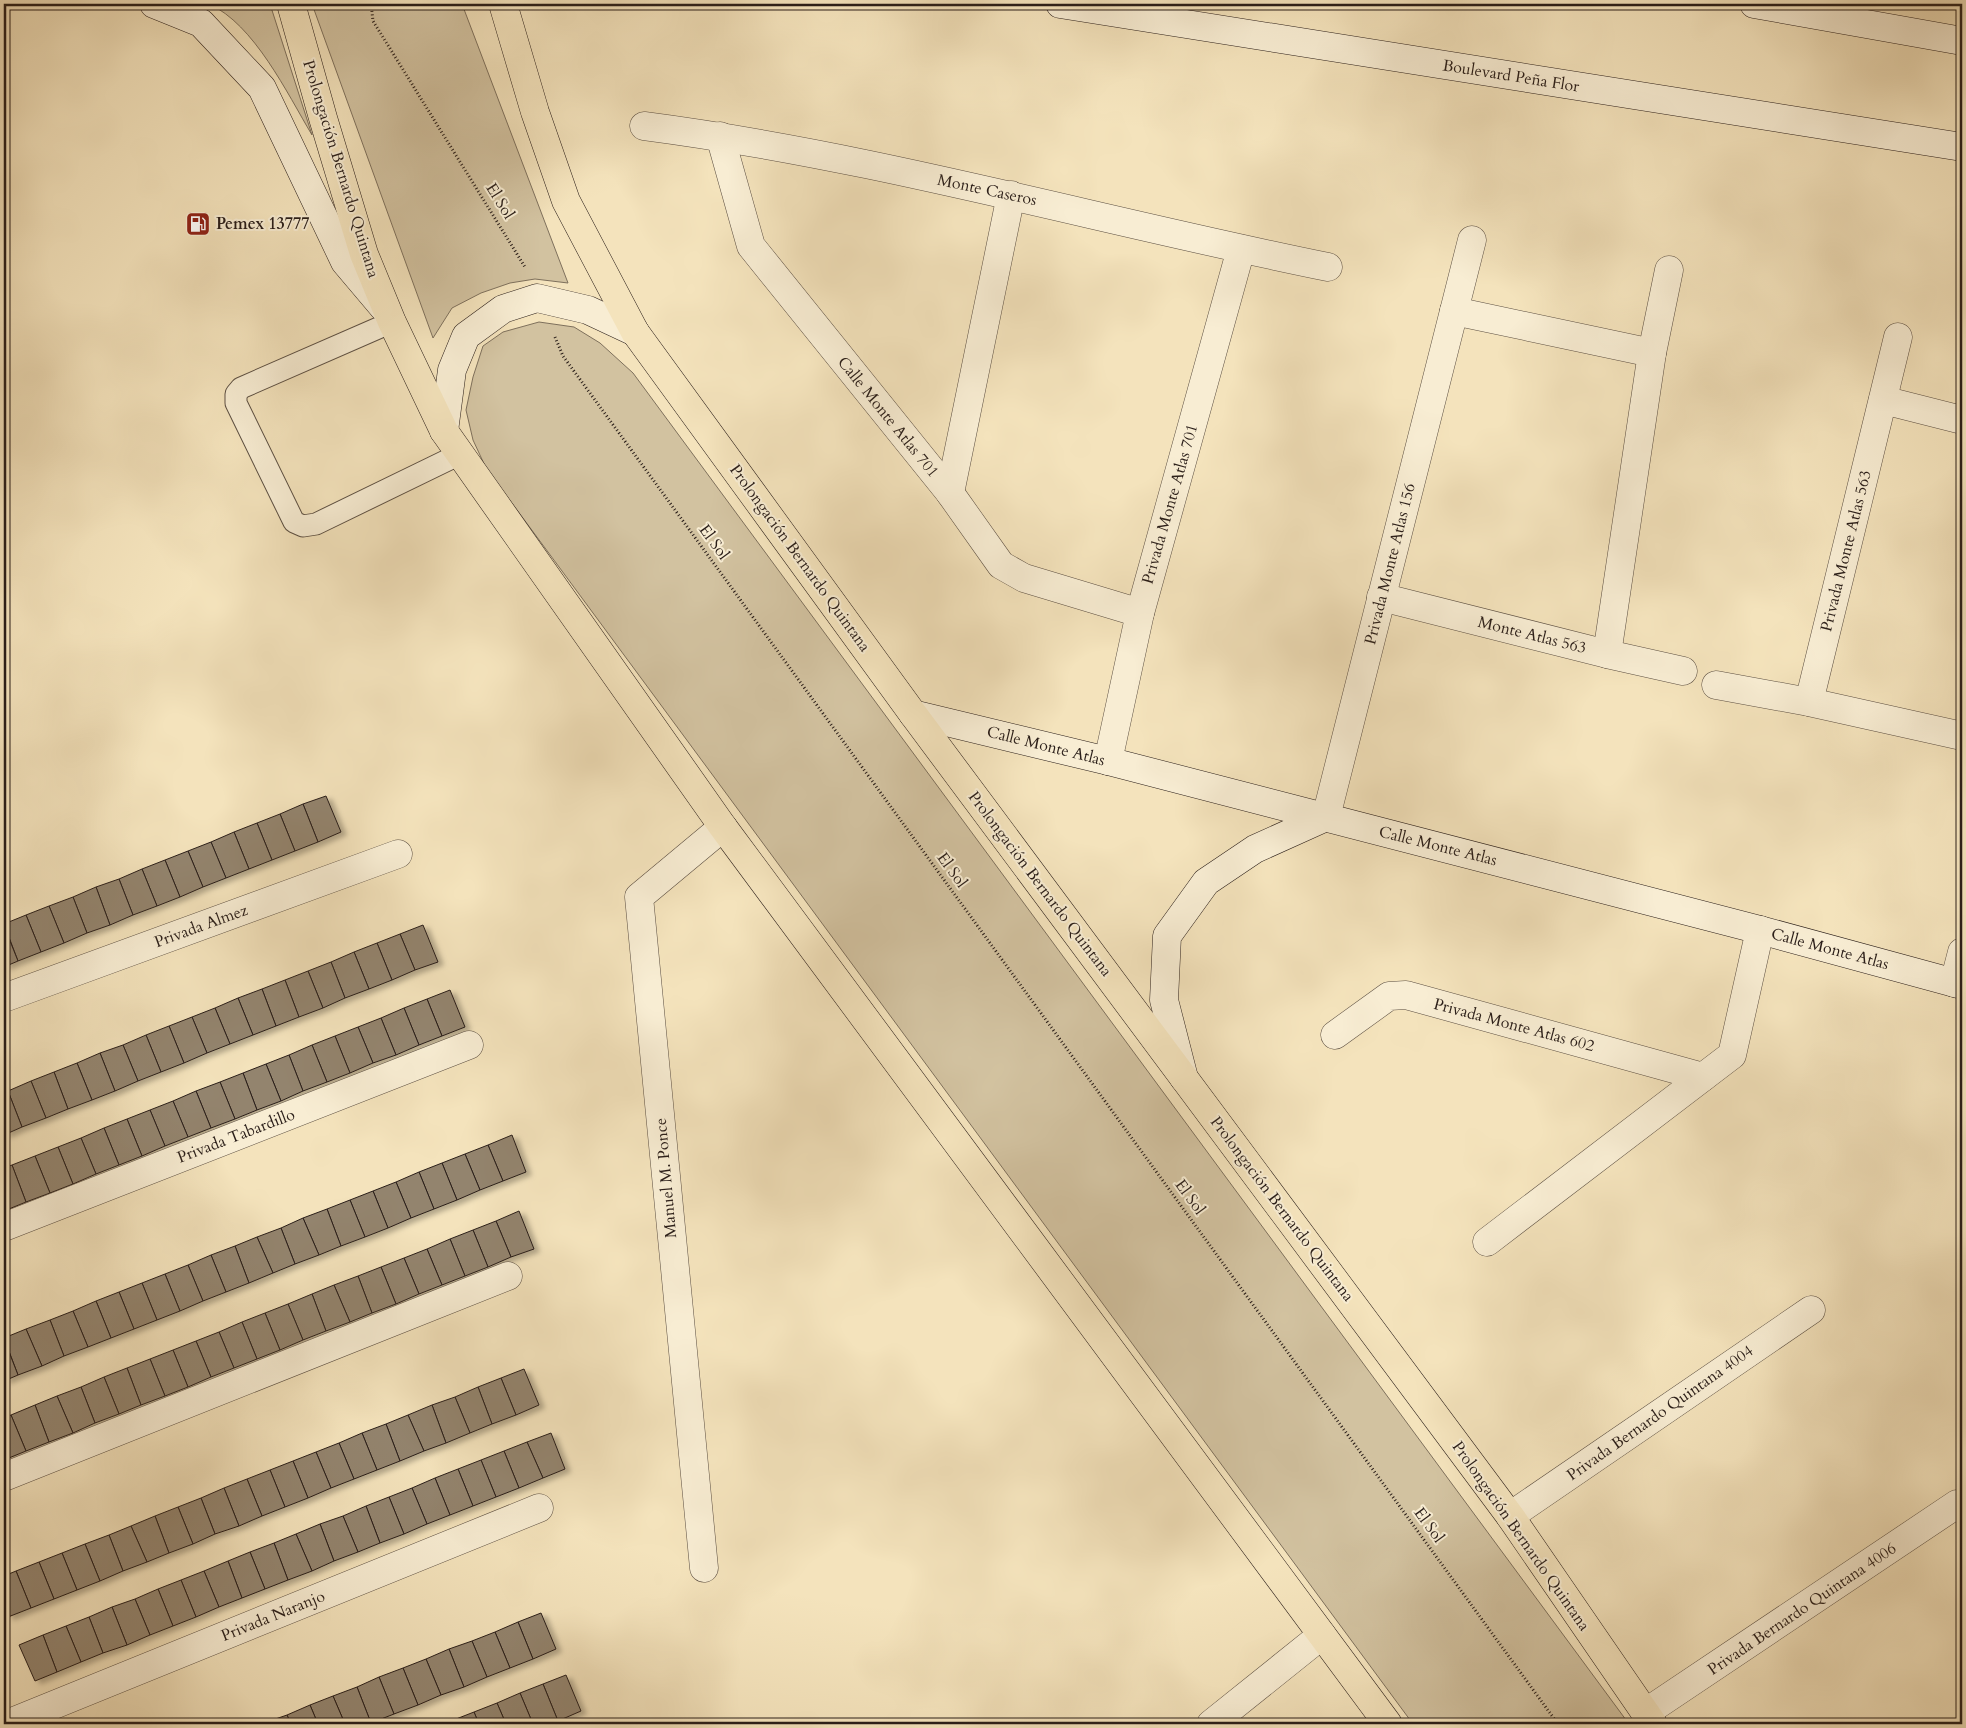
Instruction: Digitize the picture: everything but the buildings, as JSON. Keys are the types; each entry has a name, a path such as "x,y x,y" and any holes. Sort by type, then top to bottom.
{"main road":[{"name":"Prolongación Bernardo Quintana","path":"291,4 364,254 390,318 444,431 723,827 1388,1724"},
{"name":"Prolongación Bernardo Quintana","path":"503,4 535,112 566,201 635,332 913,714 1510,1516 1649,1719"}],"street":[{"path":"154,4 201,23 262,88 303,177 346,262 390,318"},
{"name":"Boulevard Peña Flor","path":"1060,4 1962,147"},
{"path":"1754,4 1962,41"},
{"name":"Monte Caseros","path":"644,126 720,136 1011,195 1241,249 1328,267"},
{"name":"Calle Monte Atlas 701","path":"720,136 751,246 950,493 1001,565 1024,578 1140,613"},
{"path":"950,493 1011,195"},
{"name":"Privada Monte Atlas 156","path":"1326,817 1472,240"},
{"name":"Privada Monte Atlas 701","path":"1108,761 1140,613 1241,249"},
{"path":"1607,654 1652,353 1669,270"},
{"path":"444,431 452,370 466,336 503,309 537,298 588,310 635,332"},
{"path":"1454,310 1652,353"},
{"name":"Privada Monte Atlas 563","path":"1809,702 1898,337"},
{"path":"1883,400 1962,420"},
{"name":"Monte Atlas 563","path":"1381,597 1607,654 1683,670"},
{"path":"1716,685 1809,702 1962,736"},
{"name":"Calle Monte Atlas","path":"913,714 1108,761 1326,817 1760,930 1958,984"},
{"path":"1184,1078 1164,1000 1167,936 1206,882 1255,849 1326,817"},
{"name":"Manuel M. Ponce","path":"704,1568 639,897 723,827"},
{"name":"Privada Almez","path":"4,998 398,854"},
{"path":"1487,1242 1732,1055 1760,930"},
{"path":"1958,984 1962,952"},
{"name":"Privada Monte Atlas 602","path":"1335,1035 1389,996 1406,995 1703,1077"},
{"name":"Privada Tabardillo","path":"4,1227 469,1045"},
{"path":"4,1477 508,1276"},
{"name":"Privada Bernardo Quintana 4004","path":"1510,1516 1810,1310"},
{"name":"Privada Bernardo Quintana 4006","path":"1649,1719 1958,1504"},
{"name":"Privada Naranjo","path":"7,1724 538,1508"},
{"path":"1211,1724 1322,1635"}],"lane":[{"path":"390,318 241,388 236,394 236,403 294,522 303,526 316,524 460,454"}],"path":[{"name":"El Sol","path":"371,4 373,21 523,261 563,356 1558,1724"}],"shaded area":[{"path":"209,4 270,4 312,135 280,80 255,43 241,27"},
{"path":"312,4 462,4 568,283 535,279 510,283 481,293 452,308 433,338"},
{"path":"539,322 574,327 600,343 633,373 1629,1724 1413,1724 486,468 473,440 466,410 473,377 483,346 503,332"}],"place":[{"name":"Pemex 13777","path":"198,224"}]}
